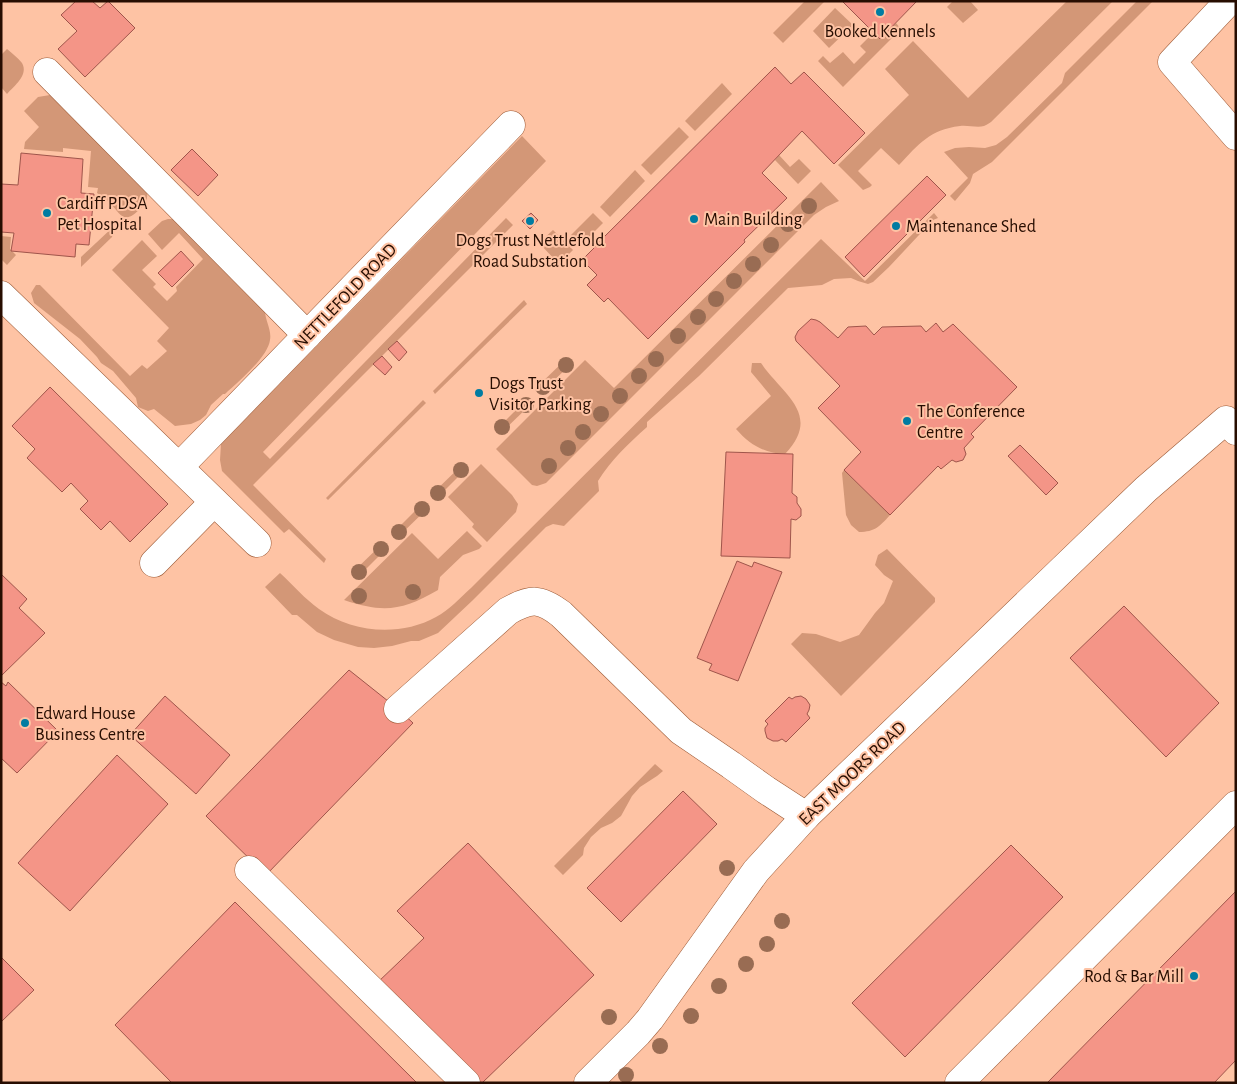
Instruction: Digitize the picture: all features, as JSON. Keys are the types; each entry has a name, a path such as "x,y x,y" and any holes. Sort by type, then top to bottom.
{"street":[{"path":"1229,1 1172,62 1236,136"},
{"path":"47,72 307,336"},
{"name":"NETTLEFOLD ROAD","path":"179,467 511,125"},
{"path":"1,295 257,543"},
{"name":"EAST MOORS ROAD","path":"588,1083 644,1026 756,871 806,816 1146,489 1232,422"},
{"path":"154,563 214,502"},
{"path":"398,709 508,610 526,602 541,602 561,614 681,731 806,816"},
{"path":"959,1083 1236,805"},
{"path":"249,870 466,1083"}],"shaded area":[{"path":"805,1 825,1 783,43 773,33"},
{"path":"953,1 970,1 978,10 963,23 947,7"},
{"path":"1067,1 1113,1 991,122 981,127 960,126 940,131 925,139 899,165 881,148 858,171 872,185 863,190 838,165 909,95 885,69 913,41 968,98"},
{"path":"1137,1 1153,1 992,162 973,174 970,183 955,201 950,196 968,178 944,152 955,148 985,148 996,145 1007,137 1062,83 1065,73"},
{"path":"835,8 853,25 829,48 813,31"},
{"path":"896,23 901,29 843,87 818,61 823,56 830,63 843,52 854,64 866,52 860,46 873,33 880,39"},
{"path":"7,49 22,63 24,72 20,80 7,94 1,87 1,55"},
{"path":"722,83 732,94 695,131 685,121"},
{"path":"50,95 147,191 145,203 131,216 124,217 121,215 107,200 97,193 98,188 88,187 91,151 63,148 63,152 24,149 25,142 39,127 24,111 38,97"},
{"path":"679,127 689,137 651,175 641,165"},
{"path":"522,136 546,161 263,452 270,459 506,218 513,225 253,485 326,559 324,563 289,529 284,533 222,471 220,460 221,444"},
{"path":"779,155 790,167 799,159 811,171 798,184 775,160"},
{"path":"635,170 645,181 610,217 600,207"},
{"path":"821,182 839,201 814,215 546,483 537,486 532,485 496,449 585,360 614,388"},
{"path":"593,213 603,223 581,245 571,235"},
{"path":"934,213 938,218 933,220 873,282 868,284 851,278 834,279 822,285 788,288 699,376 647,422 647,427 620,452 603,473 598,481 599,491 564,526 553,524 546,527 438,633 419,641 392,646 358,647 334,640 317,632 297,615 292,615 265,587 280,573 319,609 332,617 346,623 376,630 407,628 436,617 471,588 821,239 865,281"},
{"path":"173,219 265,308 270,336 268,347 252,369 211,405 206,415 191,424 175,426 154,409 148,411 138,407 136,398 113,371 101,363 80,339 34,303 31,293 36,285 40,285 130,376 142,365 147,369 167,351 157,341 169,328 112,270 142,240 157,256 142,270 156,284 153,287 167,301 177,291 176,287 203,259 179,233 162,250 148,234 162,221"},
{"path":"112,228 112,237 81,267 81,257"},
{"path":"553,230 573,250 559,264 539,243"},
{"path":"1,236 11,237 10,249 16,255 7,265 1,259"},
{"path":"524,300 527,304 435,394 433,391"},
{"path":"566,359 571,364 541,393 536,388"},
{"path":"752,363 761,363 788,395 800,416 800,427 796,440 785,454 770,452 758,447 747,440 736,429 771,396 751,372"},
{"path":"527,399 531,404 501,433 497,429"},
{"path":"423,400 426,403 328,500 326,498"},
{"path":"481,464 512,495 518,504 516,512 487,542 472,527 474,524 448,497"},
{"path":"462,465 466,469 437,498 432,494"},
{"path":"844,470 890,515 873,530 859,532 851,525 846,515 842,473"},
{"path":"423,503 428,508 398,537 393,533"},
{"path":"467,531 482,546 463,555 440,577 438,590 414,602 392,608 370,607 344,600 412,533 438,559"},
{"path":"382,544 387,548 357,578 352,573"},
{"path":"887,549 935,598 935,602 841,696 791,644 802,633 816,634 840,642 859,635 884,603 893,581 875,565 878,555"},
{"path":"655,764 663,771 640,787 632,796 621,816 601,828 591,837 584,848 583,855 563,875 554,866"}],"building":[{"path":"76,1 92,1 100,8 108,1 135,28 85,77 58,49 77,31 61,15"},
{"name":"Booked Kennels","path":"842,1 917,1 880,39"},
{"name":"Main Building","path":"775,67 791,84 804,72 865,133 834,164 802,131 762,173 787,198 648,339 608,298 604,302 587,285 597,275 582,260"},
{"path":"192,149 218,175 198,196 171,170"},
{"name":"Cardiff PDSA Pet Hospital","path":"21,153 83,159 81,193 94,194 89,245 76,244 75,257 11,251 14,233 1,232 1,184 18,185"},
{"name":"Maintenance Shed","path":"927,176 946,195 864,277 845,257"},
{"name":"Dogs Trust Nettlefold Road Substation","path":"531,213 538,220 530,229 522,221"},
{"path":"181,251 194,265 172,287 158,273"},
{"name":"The Conference Centre","path":"811,319 820,322 838,338 848,327 866,326 874,335 882,327 921,326 926,332 936,323 943,332 953,324 1017,387 971,434 974,437 964,448 966,454 963,460 956,462 952,460 941,469 938,466 890,515 844,470 861,452 818,408 840,386 796,341 795,337 798,331"},
{"path":"397,341 407,352 399,361 388,349"},
{"path":"382,356 392,367 385,375 373,364"},
{"path":"50,387 168,504 130,542 110,521 101,530 80,509 88,501 71,483 62,492 27,458 35,449 12,426"},
{"path":"1020,445 1058,483 1046,495 1008,456"},
{"path":"726,452 793,454 792,493 797,497 801,516 796,520 791,519 790,558 721,556"},
{"path":"737,561 752,567 754,562 782,572 738,681 709,670 712,664 697,658"},
{"path":"1,574 27,599 19,608 45,633 1,676"},
{"path":"1124,606 1219,703 1166,757 1070,658"},
{"path":"349,670 413,723 266,875 206,816"},
{"name":"Edward House Business Centre","path":"1,682 6,686 8,682 58,731 17,773 1,758"},
{"path":"165,696 230,755 196,794 130,735"},
{"path":"801,696 810,705 807,714 810,718 786,742 782,739 773,741 767,738 765,728 768,724 765,721 789,697 792,699"},
{"path":"117,755 168,804 70,911 18,863"},
{"path":"683,791 717,824 621,922 587,888"},
{"path":"468,843 594,975 482,1083 472,1083 377,983 424,938 397,911"},
{"path":"1011,845 1063,897 905,1057 852,1003"},
{"name":"Rod & Bar Mill","path":"1236,891 1236,1062 1214,1083 1047,1083"},
{"path":"235,902 417,1083 172,1083 115,1025"},
{"path":"1,957 34,990 1,1022"}],"place":[{"name":"Booked Kennels","path":"880,12"},
{"name":"Cardiff PDSA Pet Hospital","path":"47,213"},
{"name":"Main Building","path":"694,219"},
{"name":"Dogs Trust Nettlefold Road Substation","path":"530,221"},
{"name":"Maintenance Shed","path":"896,226"},
{"name":"Dogs Trust Visitor Parking","path":"479,393"},
{"name":"The Conference Centre","path":"907,421"},
{"name":"Edward House Business Centre","path":"25,723"},
{"name":"Rod & Bar Mill","path":"1194,976"}]}
